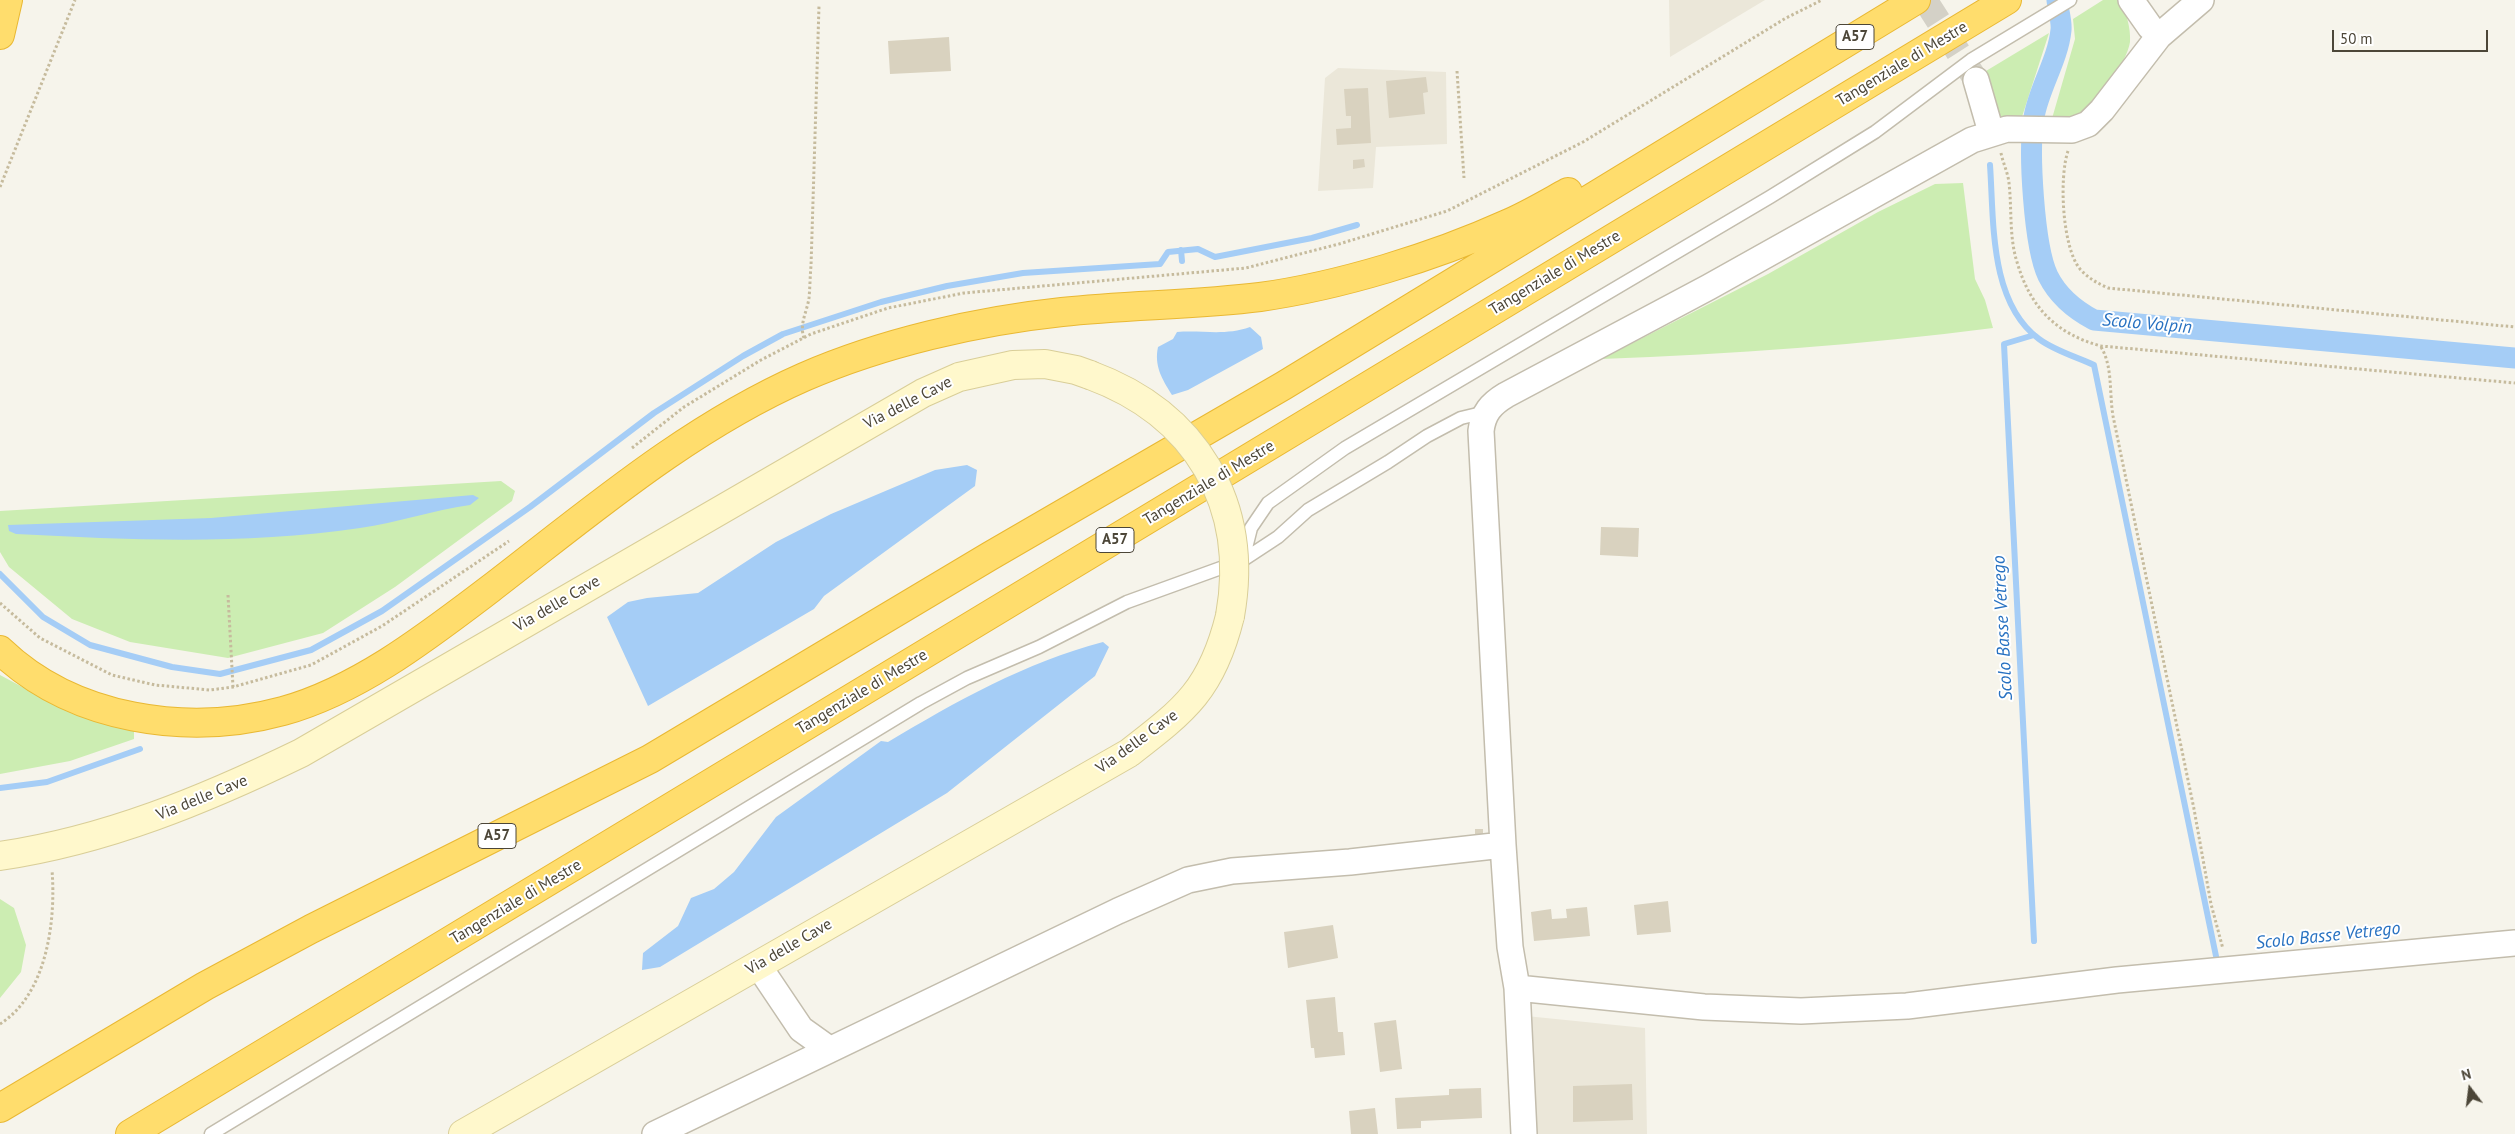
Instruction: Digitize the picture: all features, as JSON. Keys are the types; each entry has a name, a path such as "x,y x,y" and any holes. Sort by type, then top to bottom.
{"highway":[{"path":"0,16 8,0"},
{"path":"0,35 8,0"},
{"name":"A57","path":"0,1108 205,986 311,929 650,759 1283,386 1916,0"},
{"name":"Tangenziale di Mestre","path":"257,1058 2007,0"},
{"name":"A57","path":"0,650 31,674 62,692 90,705 115,712 155,720 190,723 232,721 283,711 324,696 417,644 628,484 748,404 806,376 898,344 983,324 1058,312 1260,297 1316,286 1404,264 1507,224 1793,74"},
{"name":"A57","path":"130,1134 257,1058"},
{"name":"A57","path":"149,1134 257,1058"}],"main road":[{"name":"Via delle Cave","path":"0,856 87,839 168,813 236,785 301,753 790,468 939,386 978,372 1029,364 1061,367 1090,375 1131,392 1166,417 1196,450 1208,468 1225,508 1234,551 1233,595 1222,647 1214,667 1200,689 1177,716 1136,747 1071,787 463,1134"}],"street":[{"path":"2131,0 2150,27 2159,36"},
{"path":"1524,1134 1517,988 1510,947 1503,845 1481,431 1486,412 1495,402 1506,395 1709,287 1972,140 1999,131 2066,131 2088,124 2102,110 2159,36 2201,0"},
{"path":"1973,70 1999,131"},
{"path":"655,1134 1118,911 1188,880 1232,871 1350,862 1503,845"},
{"path":"1517,988 1704,1007 1801,1011 1907,1006 2117,980 2515,943"},
{"path":"758,965 801,1029 829,1049"}],"lane":[{"path":"1243,560 1251,528 1268,503 1345,448 1474,370 1625,285 1770,197 1875,132 1919,101 1973,70 2070,0"},
{"path":"211,1134 921,703 967,678 1039,647 1127,602 1243,560 1278,538 1308,510 1427,436 1461,418 1486,412"}],"path":[{"path":"0,187 75,0"},
{"path":"630,449 684,407 761,360 804,338 888,308 964,293 1246,268 1338,244 1447,211 1583,142 1786,18 1822,0"},
{"path":"804,338 802,333 804,315 809,300 810,283 819,6"},
{"path":"1457,71 1464,178"},
{"path":"1999,131 2009,181 2016,261 2030,296 2053,324 2086,342 2101,346 2515,383"},
{"path":"2066,131 2064,184 2070,247 2079,268 2094,282 2108,288 2515,327"},
{"path":"2101,346 2107,357 2110,370 2113,416 2194,809 2211,904 2221,943 2232,969"},
{"path":"0,603 40,638 112,675 155,685 210,690 233,687 311,665 382,626 513,538"},
{"path":"228,595 233,687"},
{"path":"0,1024 25,1003 39,971 49,940 53,889 48,847"}],"shaded area":[{"path":"1669,0 1765,0 1670,57"},
{"path":"1338,68 1446,72 1447,144 1376,147 1373,188 1318,191 1325,78"},
{"path":"1526,1016 1645,1028 1647,1134 1532,1134"}],"green space":[{"path":"2103,0 2121,0 2130,31 2128,50 2111,82 2088,110 2075,118 2051,122 2075,39 2073,19"},
{"path":"2049,33 2020,123 1998,121 1981,74"},
{"path":"1963,183 1975,279 1985,300 1993,328 1797,348 1601,359 1768,274 1878,212 1935,184"},
{"path":"501,481 515,491 512,501 395,587 323,633 228,658 130,642 72,619 9,567 0,552 0,511"},
{"path":"0,675 71,713 134,731 134,739 70,761 0,774"},
{"path":"0,899 14,908 26,945 21,972 0,998"}],"water":[{"path":"1250,327 1261,337 1263,349 1188,390 1172,395 1162,378 1158,366 1158,347 1173,339 1177,332 1223,332"},
{"path":"967,465 977,470 975,486 824,596 814,609 648,706 607,617 628,602 647,598 698,593 776,542 831,514 935,470"},
{"path":"473,495 479,498 470,505 388,523 360,528 274,537 188,540 59,536 16,534 9,531 8,525 211,518"},
{"path":"1103,642 1109,647 1095,676 947,793 660,967 642,970 643,953 678,926 691,898 714,889 734,872 776,817 881,741 888,742 992,684 1046,660"}],"building":[{"path":"949,37 951,71 890,74 888,41"},
{"path":"1426,77 1428,92 1423,93 1425,114 1389,118 1386,81"},
{"path":"1368,88 1371,143 1337,145 1336,129 1351,128 1351,116 1346,116 1344,89"},
{"path":"1364,159 1365,167 1353,169 1353,160"},
{"path":"1601,527 1639,528 1638,557 1600,555"},
{"path":"1475,829 1483,829 1483,840 1475,840"},
{"path":"1668,901 1671,932 1637,935 1634,905"},
{"path":"1587,907 1590,936 1534,941 1531,912 1551,909 1552,919 1567,918 1566,909"},
{"path":"1333,925 1338,958 1288,968 1284,932"},
{"path":"1335,997 1338,1032 1343,1032 1345,1055 1315,1058 1314,1048 1311,1048 1306,1000"},
{"path":"1396,1020 1402,1069 1380,1072 1374,1023"},
{"path":"1632,1084 1633,1120 1573,1122 1573,1086"},
{"path":"1481,1088 1482,1118 1421,1121 1421,1128 1397,1129 1395,1098 1449,1095 1449,1089"},
{"path":"1375,1108 1378,1134 1351,1134 1349,1111"}],"waterway":[{"name":"Scolo Volpin","path":"2057,0 2061,30 2056,52 2036,106 2032,132 2032,174 2036,222 2043,262 2052,283 2062,296 2080,312 2094,320 2515,358"},
{"path":"1990,165 1997,259 2011,304 2023,323 2039,339 2094,365 2217,961"},
{"path":"0,574 43,617 90,645 172,667 220,674 311,650 382,611 530,507 654,413 743,356 783,334 881,302 947,286 1023,273 1160,264 1168,252 1198,249 1215,257 1312,238 1357,225"},
{"path":"1181,250 1182,261"},
{"name":"Scolo Basse Vetrego","path":"2034,335 2004,344 2034,941"},
{"path":"0,788 47,782 140,749"}],"tunnel":[{"path":"1925,0 1976,80"}]}
